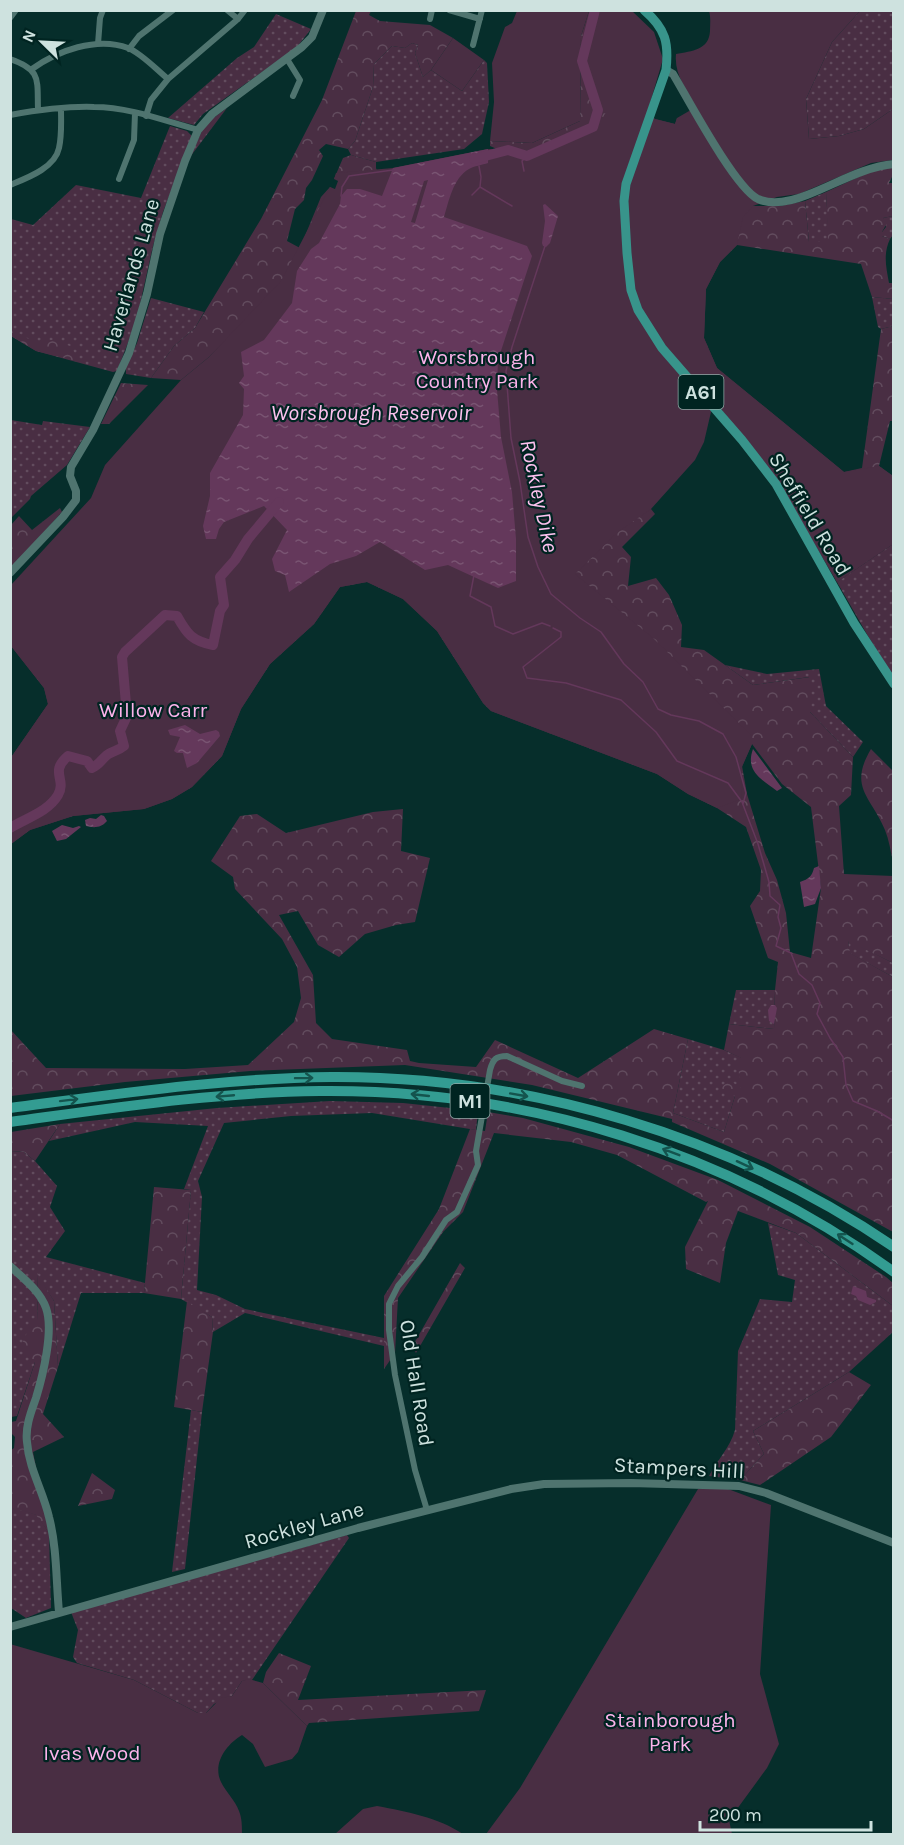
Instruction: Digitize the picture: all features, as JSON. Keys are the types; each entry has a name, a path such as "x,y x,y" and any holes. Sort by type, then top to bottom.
{"highway":[{"name":"A61","path":"644,10 657,22 665,36 668,51 666,70"},
{"name":"Sheffield Road","path":"666,70 625,192 631,290 638,310 662,348 742,440 776,484 854,623 894,684"},
{"name":"M1","path":"10,1108 148,1090 291,1078 395,1079 483,1088 575,1106 644,1126 703,1147 796,1189 894,1247"},
{"name":"M1","path":"10,1122 202,1098 318,1091 405,1094 512,1108 607,1130 700,1163 798,1210 894,1272"}],"street":[{"path":"10,18 16,10"},
{"path":"98,44 100,18 103,10"},
{"path":"129,49 139,36 173,10"},
{"path":"227,10 238,20"},
{"path":"146,116 151,100 168,79 238,20 245,10"},
{"name":"Haverlands Lane","path":"10,573 76,500 76,491 70,476 71,468 93,430 129,353 140,321 169,205 198,130 212,114 302,47 312,37 323,10"},
{"path":"430,19 432,10"},
{"path":"449,10 480,19"},
{"path":"473,45 482,10"},
{"path":"32,69 83,45 113,45 129,49 168,79"},
{"path":"10,59 24,63 32,69 38,85 38,110"},
{"path":"287,59 300,80 292,96"},
{"path":"666,70 673,74 740,182 756,198 778,202 796,199 878,165 894,164"},
{"path":"10,115 38,110 94,106 135,113 198,130"},
{"path":"10,185 39,172 59,151 61,109"},
{"path":"119,179 134,140 135,113"},
{"name":"Old Hall Road","path":"427,1510 415,1470 395,1375 389,1330 389,1304 398,1286 422,1257 446,1220 457,1212 478,1165 476,1151 489,1071 495,1058 507,1056 562,1081 582,1086"},
{"path":"10,1266 39,1295 47,1315 48,1345 40,1385 28,1425 27,1442 28,1455 48,1513 53,1536 59,1612"},
{"name":"Rockley Lane","path":"10,1627 427,1510 510,1489 561,1482"},
{"name":"Stampers Hill","path":"561,1482 739,1486 766,1493 894,1543"}],"green space":[{"path":"356,11 371,11 369,15 380,21 430,25 453,38 431,70 423,77 415,53 418,45 412,43 405,48 392,46 374,64 373,87 355,141 348,149 326,144 319,150 323,156 306,188 304,200 295,209 287,241 300,248 321,197 330,187 335,190 297,271 209,357 181,380 151,378 174,346 195,328 261,219 322,100"},
{"path":"517,11 589,11 581,36 580,121 532,143 490,141 494,102 492,63 505,27 512,23"},
{"path":"589,11 608,11 647,110 529,163 490,146 490,141 532,143 580,121 581,36"},
{"name":"Worsbrough Country Park","path":"595,11 632,11 654,32 663,59 648,110 655,119 675,124 677,118 696,107 679,75 676,54 699,48 707,42 710,31 709,11 860,11 832,42 806,99 809,139 839,136 864,129 893,109 893,160 871,163 799,194 777,197 753,206 743,217 737,245 720,262 706,289 704,338 717,368 844,472 879,466 893,476 893,544 837,582 775,476 710,395 711,412 704,442 695,460 651,509 618,532 575,574 653,638 752,736 752,744 742,767 741,799 717,808 688,794 657,774 491,711 483,703 437,631 403,599 367,582 340,587 314,624 270,664 241,709 222,756 192,787 172,799 144,809 73,816 30,830 11,844 10,763 12,756 48,704 44,688 11,646 11,585 91,498 105,465 181,380 209,357 281,281 330,187 335,189 338,181 334,179 336,173 393,168 488,149 508,150 527,156 593,127 606,114 598,110 582,61"},
{"path":"860,11 893,11 893,109 864,129 839,136 809,139 806,99 832,42"},
{"path":"276,14 311,29 297,47 203,114 194,125 168,118 237,58 254,47"},
{"path":"453,38 484,60 462,91 431,70"},
{"path":"412,43 418,45 415,53 423,77 431,70 462,91 484,60 487,63 489,102 482,134 464,149 376,162 351,155 348,149 355,141 373,87 374,64 392,46 405,48"},
{"path":"227,108 190,157 205,124"},
{"path":"677,118 753,206 780,206 805,201 809,242 828,242 826,192 878,168 893,167 893,175 889,183 893,183 893,216 883,218 887,223 882,236 890,239 886,250 886,261 889,283 893,283 893,299 872,297 861,264 737,245 720,262 706,289 704,338 717,368 844,472 862,468 881,329 893,326 893,421 890,421 879,466 893,476 893,544 837,582 775,476 709,394 655,119 675,124"},
{"path":"170,126 187,131 192,136 163,212 136,322 117,371 113,372 36,351 11,336 11,219 33,225 76,185 141,198"},
{"path":"351,155 376,162 380,179 334,179 343,158"},
{"path":"826,192 829,242 809,242 805,201"},
{"path":"893,216 893,235 890,239 882,236 886,227 883,218"},
{"path":"872,297 893,299 893,326 881,329 878,327"},
{"path":"151,298 204,312 195,328 174,346 151,378 126,374 126,367 137,343"},
{"path":"11,329 34,342 52,340 70,346 76,355 76,361 36,351 11,336"},
{"path":"121,383 148,385 109,424 101,424"},
{"path":"11,420 42,425 43,421 90,427 67,465 31,496 11,518"},
{"path":"60,508 62,512 11,568 11,525 19,516 32,530"},
{"name":"Willow Carr","path":"651,509 655,514 622,547 631,557 628,586 656,578 669,595 682,625 681,647 704,650 753,685 810,677 810,712 853,757 851,795 839,806 844,874 893,876 893,963 848,941 850,953 893,977 893,1232 770,1164 672,1122 672,1119 532,1085 405,1065 250,1071 125,1082 11,1096 10,1029 46,1068 185,1069 248,1065 294,1022 301,998 297,967 282,939 235,889 233,877 211,861 240,816 257,814 286,833 373,812 403,809 401,851 430,858 415,922 365,934 339,957 318,945 298,911 279,915 313,975 316,1023 332,1039 407,1050 410,1061 419,1063 476,1067 495,1040 578,1078 654,1029 688,1039 673,1113 724,1132 735,1096 721,1088 729,1080 741,1088 737,1060 741,1058 724,1050 729,1024 774,1029 778,962 768,958 750,906 760,891 761,870 746,827 657,774 491,711 483,703 437,631 403,599 367,582 340,587 314,624 270,664 241,709 222,756 192,787 172,799 144,809 73,816 30,830 11,844 10,763 12,756 48,704 44,688 11,646 119,630 612,515","holes":["752,744 782,784 811,807 821,888 811,958 790,952 786,913 747,794 742,766"]},
{"path":"893,544 893,676 837,582"},
{"path":"725,665 767,674 819,669 826,706 863,742 853,757 810,712 809,677 753,685"},
{"path":"871,749 893,771 893,863 885,830 862,783 864,762"},
{"path":"848,940 893,963 893,977 849,953"},
{"path":"736,990 775,990 774,1029 729,1024"},
{"path":"688,1039 742,1058 741,1089 735,1096 724,1132 673,1113"},
{"path":"330,1101 403,1103 478,1111 476,1130 372,1113 291,1116 224,1123 198,1181 202,1197 197,1290 216,1295 245,1309 384,1338 384,1346 245,1313 213,1332 212,1317 181,1299 191,1190 184,1189 208,1126 135,1122 49,1141 60,1124 217,1108"},
{"path":"488,1112 523,1118 629,1147 718,1180 810,1227 886,1277 893,1283 893,1306 796,1233 738,1211 726,1243 720,1283 686,1269 685,1247 708,1201 617,1155 571,1142 494,1133 463,1212 443,1232 398,1298 395,1353 384,1369 384,1296 439,1209 470,1129 485,1131"},
{"path":"60,1124 35,1161 24,1152 11,1151 11,1132"},
{"path":"11,1151 24,1152 57,1186 50,1207 65,1231 46,1257 145,1283 144,1293 81,1293 58,1367 54,1301 37,1275 38,1321 35,1362 17,1416 11,1417"},
{"path":"154,1187 191,1190 181,1299 144,1293"},
{"path":"768,1223 796,1233 893,1306 893,1332 849,1372 753,1431 764,1454 740,1480 709,1476 730,1443 735,1430 738,1351 760,1299 792,1302 795,1280 778,1275"},
{"path":"460,1263 465,1268 416,1353 412,1347"},
{"path":"37,1273 54,1301 58,1367 43,1414 64,1437 33,1452 49,1533 36,1515 14,1508 11,1519 10,1451 14,1448 15,1437 11,1433 11,1422 16,1421 35,1362 20,1348 30,1326 38,1320"},
{"path":"187,1301 212,1317 213,1332 202,1412 174,1407"},
{"path":"849,1372 871,1385 831,1437 760,1485 740,1480 764,1454 753,1431"},
{"path":"191,1410 202,1412 185,1569 172,1572"},
{"path":"92,1473 115,1490 112,1499 78,1506"},
{"name":"Stainborough Park","path":"698,1489 728,1489 771,1505 760,1674 779,1744 767,1768 729,1820 732,1834 486,1834 520,1788"},
{"path":"14,1507 37,1515 49,1533 51,1608 26,1618 11,1608 10,1519"},
{"path":"347,1535 349,1538 252,1680 242,1681 232,1696 214,1704 206,1713 198,1713 134,1680 77,1663 73,1657 78,1630 71,1612"},
{"name":"Ivas Wood","path":"10,1644 134,1680 198,1713 206,1713 221,1698 232,1696 242,1681 249,1679 263,1683 307,1726 298,1752 292,1759 265,1767 253,1744 242,1735 231,1743 222,1755 218,1768 219,1775 223,1786 239,1811 242,1834 11,1834"},
{"path":"279,1653 311,1666 298,1700 486,1690 479,1711 309,1723 307,1726 263,1683 266,1672"},
{"path":"377,1806 433,1819 463,1834 335,1834 363,1809"}],"water":[{"name":"Worsbrough Reservoir","path":"488,149 488,163 469,169 459,178 452,190 444,217 527,246 532,256 498,360 497,390 501,437 512,492 516,539 516,581 498,588 448,565 425,570 380,542 356,556 330,564 289,592 285,575 275,571 272,559 287,530 264,506 224,522 216,539 206,539 203,526 210,496 210,473 243,415 244,389 239,383 244,376 241,352 264,340 292,303 297,271 311,249 319,243 340,204 341,196 347,189 360,189 382,196 393,168","holes":["428,180 415,223 411,222 424,181"]},
{"path":"545,204 558,216 550,243 546,247 542,243 545,221 543,205"},
{"path":"185,725 200,734 216,730 220,736 197,763 187,768 183,753 174,751 180,737 170,735 168,730"},
{"path":"753,749 782,788 777,791 756,774 751,763"},
{"path":"101,815 107,821 105,823 97,827 86,826 85,820 96,819"},
{"path":"62,825 73,828 81,827 66,839 57,841 52,831"},
{"path":"819,866 821,888 815,904 804,907 800,882 810,877 814,868"},
{"path":"771,1005 777,1008 774,1024 769,1021 768,1010"},
{"path":"853,1286 866,1291 867,1297 876,1302 870,1305 858,1300 851,1294"}],"waterway":[{"path":"474,159 508,150 527,156 593,127 598,110 582,61 595,10"},
{"path":"524,171 522,161 527,156"},
{"path":"479,166 480,187 512,206"},
{"path":"341,196 342,187 349,176 393,170"},
{"path":"472,195 480,187"},
{"name":"Rockley Dike","path":"545,246 506,371 511,438 528,537 538,567 551,594 601,632 624,664 643,682 658,709 671,715 699,721 723,734 736,757 746,793 743,804"},
{"path":"10,828 43,810 54,801 61,784 60,767 68,756 87,761 92,768 109,754 124,746 120,731 127,716 122,657 165,615 177,616 191,636 213,645 220,611 224,605 220,577 279,502"},
{"name":"Rockley Dike","path":"474,575 470,596 491,607 495,626 513,634 542,623 550,626"},
{"name":"Rockley Dike","path":"553,628 561,632 561,637 523,667 527,678 566,683 621,700 656,732 677,761 728,783 742,802 758,844 769,882 770,896 780,905 778,917 781,928 776,946 791,953 799,974 812,985 820,1003 817,1014 843,1057 846,1085 853,1101 894,1121"}]}
